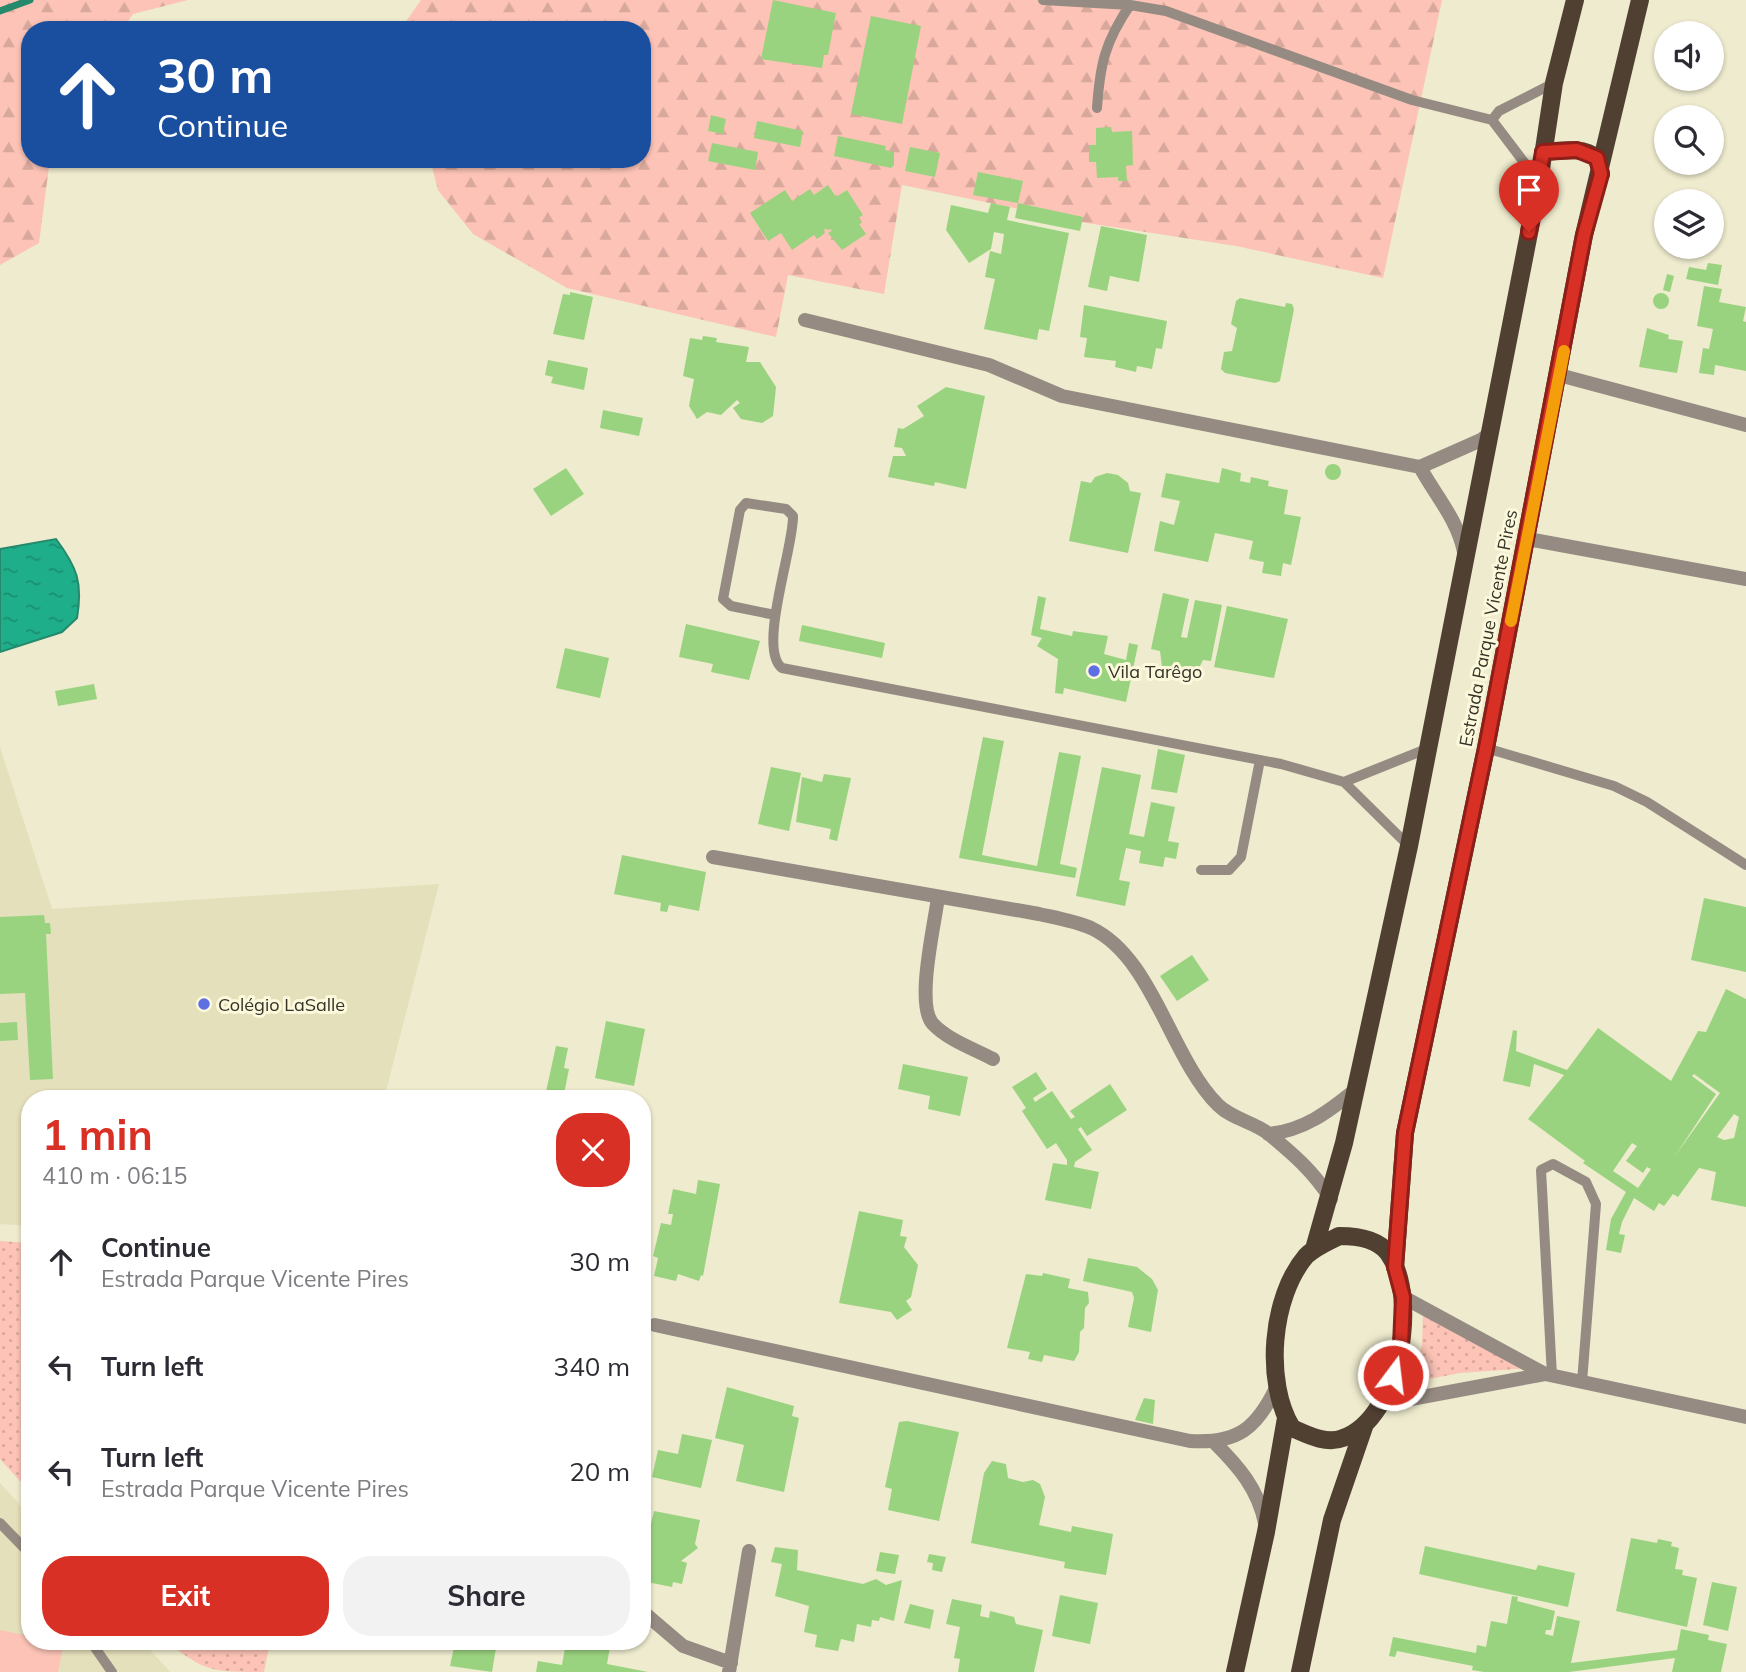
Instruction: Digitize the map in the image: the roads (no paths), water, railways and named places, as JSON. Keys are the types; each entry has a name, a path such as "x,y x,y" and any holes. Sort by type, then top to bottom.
{"main road":[{"name":"Estrada Parque Vicente Pires","path":"1314,1249 1331,1199 1409,846 1539,182 1554,83 1575,0"},
{"name":"Estrada Parque Vicente Pires","path":"1395,1267 1405,1133 1528,539 1584,235 1601,174 1640,0"},
{"path":"1543,152 1577,150 1591,153 1597,158 1601,174"},
{"path":"1300,1672 1332,1520 1365,1424 1379,1405 1401,1346 1403,1297 1395,1267 1387,1251 1375,1242 1357,1236 1339,1236 1305,1257 1280,1311 1274,1350 1277,1386 1280,1406 1292,1428 1329,1440 1343,1439 1365,1424"},
{"path":"1236,1672 1266,1532 1286,1418"}],"street":[{"path":"806,320 989,365 1062,396 1420,467 1481,440 1490,433"},
{"path":"1559,375 1746,425"},
{"path":"1420,467 1461,534 1465,557"},
{"path":"1528,539 1746,579"},
{"path":"713,857 1077,923 1103,935 1118,947 1140,977 1189,1066 1218,1105 1268,1134 1277,1144 1307,1165 1331,1199"},
{"path":"938,897 925,996 926,1014 933,1024 950,1036 993,1059"},
{"path":"1268,1134 1301,1126 1332,1109 1354,1091"},
{"path":"1403,1297 1549,1375 1746,1418"},
{"path":"655,1325 1190,1441 1215,1443 1234,1437 1263,1415 1277,1386"},
{"path":"1379,1405 1549,1375"},
{"path":"1215,1443 1241,1470 1260,1499 1266,1532"},
{"path":"651,1619 683,1646 730,1667 749,1551"}],"lane":[{"path":"1043,0 1129,5 1186,16 1412,100 1492,120 1539,182"},
{"path":"1097,108 1100,67 1111,33 1129,5"},
{"path":"1492,120 1499,111 1554,83"},
{"path":"775,615 731,606 723,599 740,510 746,503 786,509 793,516 775,615 774,656 776,663 782,668 1260,760 1344,782 1409,846"},
{"path":"1344,782 1429,748"},
{"path":"1486,748 1614,786 1647,802 1746,865"},
{"path":"1201,870 1230,870 1241,857 1260,760"},
{"path":"1549,1375 1541,1170 1553,1164 1586,1182 1596,1204 1582,1382"},
{"path":"0,1523 21,1545"},
{"path":"97,1650 112,1672"}],"water":[{"path":"56,539 77,576 77,618 62,632 0,652 0,549"}],"waterway":[{"path":"0,11 30,0"}],"place":[{"name":"Vila Tarêgo","path":"1094,671"},
{"name":"Colégio LaSalle","path":"204,1004"}]}
